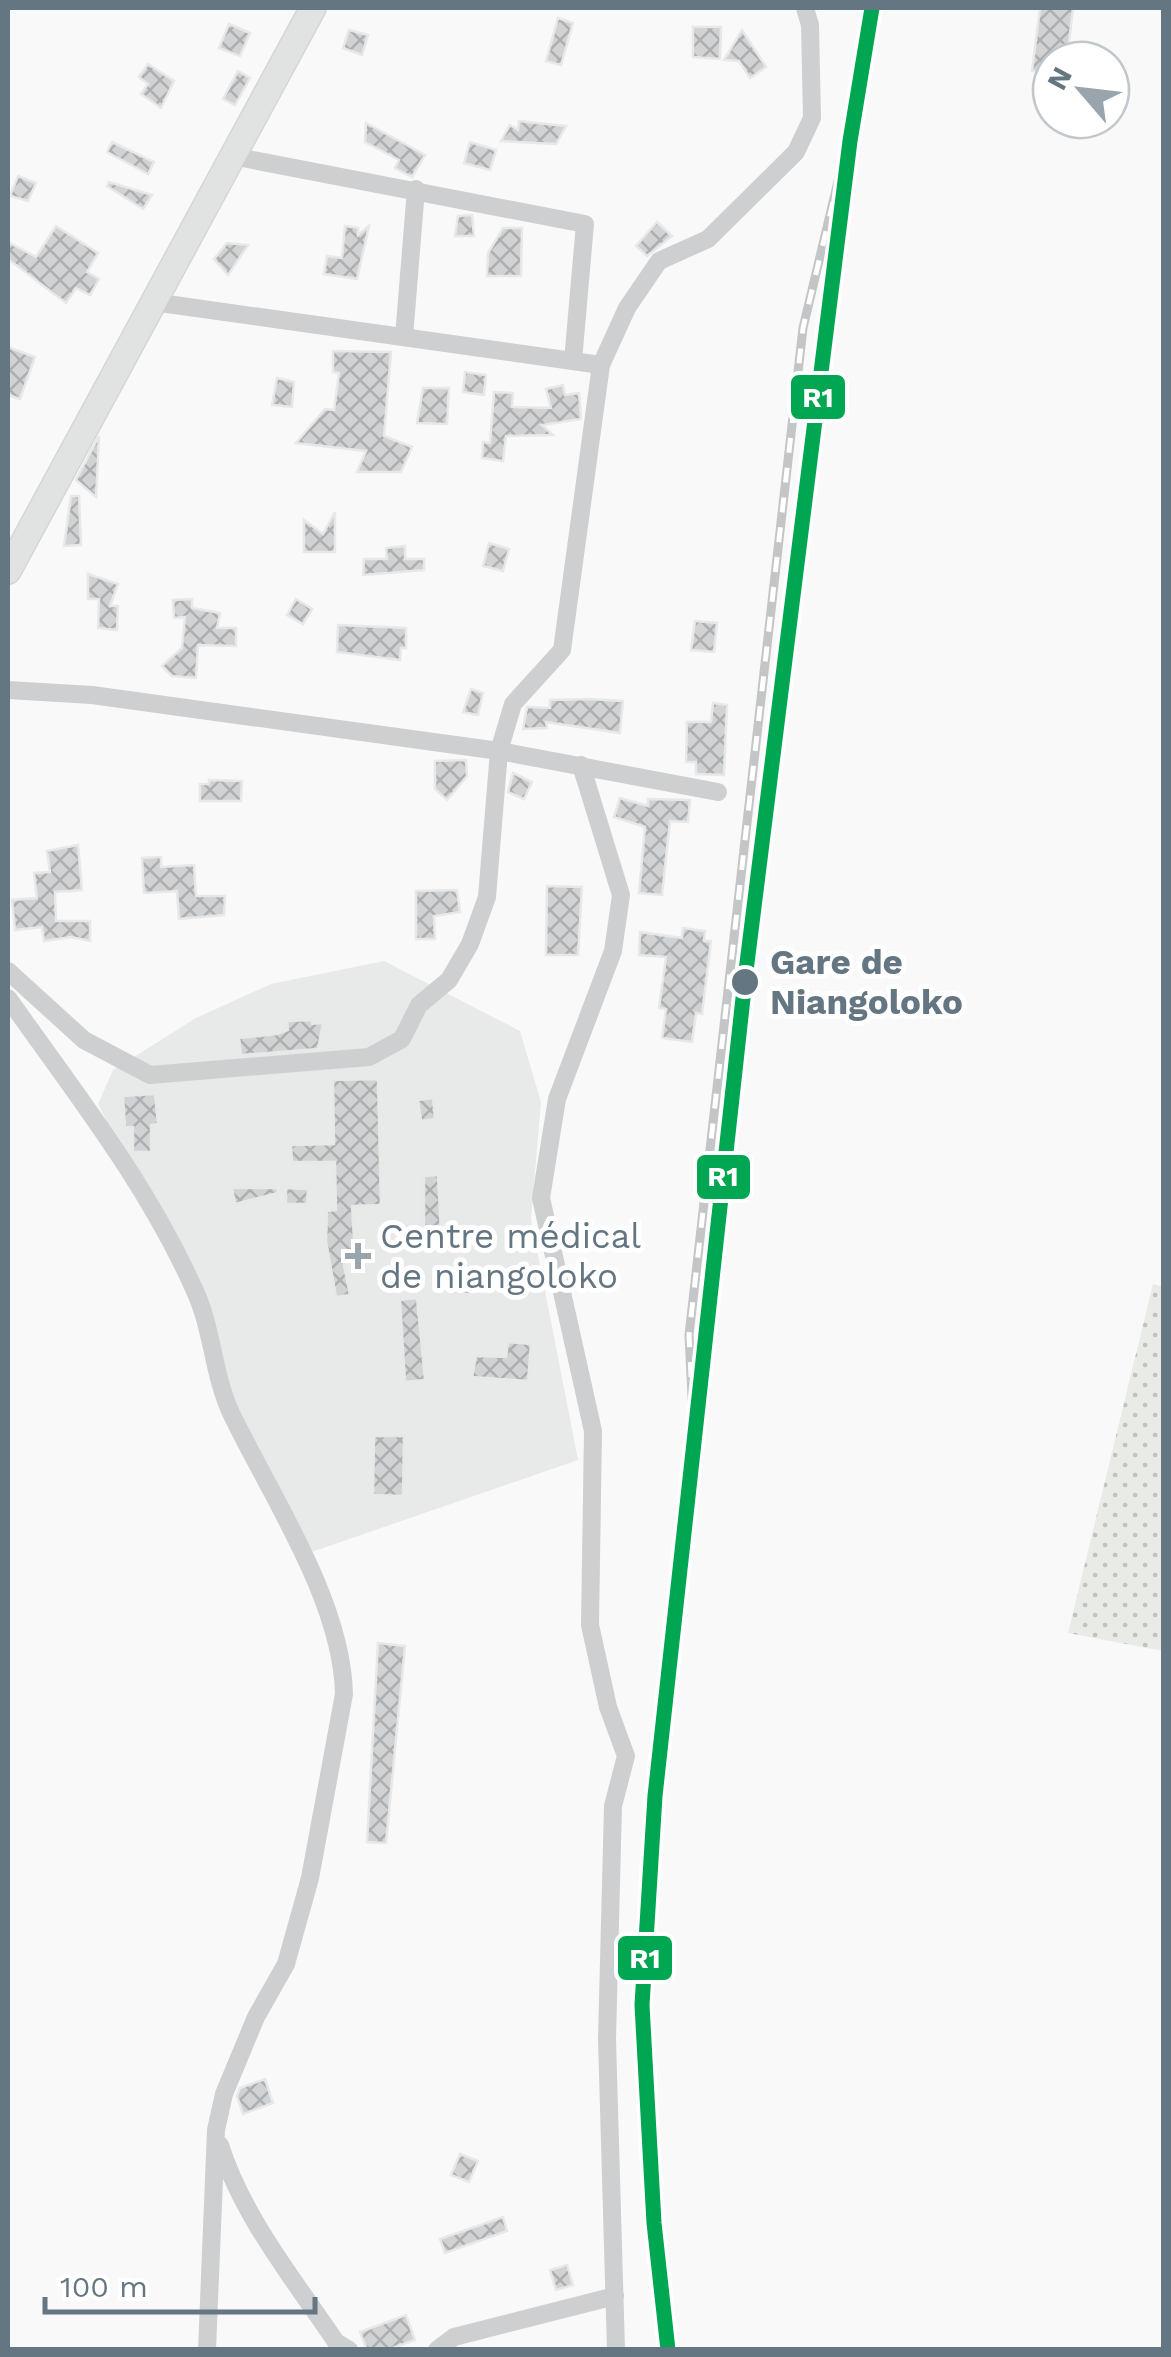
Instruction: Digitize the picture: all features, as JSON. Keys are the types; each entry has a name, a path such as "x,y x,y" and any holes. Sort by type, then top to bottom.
{"main road":[{"path":"8,571 313,8"}],"street":[{"path":"8,971 84,1040 150,1076 370,1058 402,1039 419,1004 449,980 470,944 487,897 499,751 512,704 562,650 601,364 628,308 659,261 708,239 796,152 812,118 810,25 804,8"},
{"path":"232,156 585,224 573,360"},
{"path":"404,337 416,189"},
{"path":"153,302 601,364"},
{"path":"8,690 92,695 499,751 718,792"},
{"path":"582,765 620,894 614,951 557,1099 541,1198 593,1431 590,1625 608,1706 626,1756 613,1806 607,2039 616,2350"},
{"path":"8,998 114,1142 197,1294 229,1409 302,1555 344,1668 344,1694 310,1878 286,1964 243,2048 224,2094 216,2130 207,2350"},
{"path":"216,2130 228,2169 279,2257 336,2342 349,2350"},
{"path":"437,2350 454,2338 614,2296"}],"shaded area":[{"name":"Centre médical de niangoloko","path":"384,961 520,1031 541,1102 531,1219 578,1460 303,1555 152,1210 98,1104 113,1070 196,1018 271,984"},
{"path":"1153,1284 1164,1287 1163,1651 1068,1633"}],"building":[{"path":"1040,8 1073,8 1069,40 1036,40"},
{"path":"558,18 573,23 561,65 546,61"},
{"path":"229,24 250,33 240,56 219,48"},
{"path":"693,27 721,27 720,59 693,57"},
{"path":"349,30 368,35 362,55 343,48"},
{"path":"742,30 766,67 750,78 739,61 724,60"},
{"path":"148,64 174,81 161,108 141,94 148,84 139,77"},
{"path":"238,71 250,78 235,105 223,99"},
{"path":"519,121 566,126 556,144 501,141 510,125 518,130"},
{"path":"366,123 425,155 412,177 395,168 399,160 365,142"},
{"path":"112,142 154,162 148,174 107,152"},
{"path":"470,142 496,150 490,170 464,163"},
{"path":"18,176 36,183 28,201 10,196"},
{"path":"109,182 152,195 143,209 107,186"},
{"path":"472,215 474,236 455,236 458,216"},
{"path":"657,222 672,236 647,256 636,246"},
{"path":"56,226 98,253 87,272 99,279 90,295 76,288 66,303 8,259 8,242 36,257"},
{"path":"345,226 358,228 358,235 369,226 357,279 324,274 327,256 342,258"},
{"path":"503,228 522,228 521,276 487,276 488,253"},
{"path":"227,243 248,245 228,275 214,259"},
{"path":"8,347 35,357 20,399 8,395"},
{"path":"333,351 391,352 384,436 412,447 401,472 357,472 366,451 296,443 325,409 334,410 339,373 333,372"},
{"path":"465,372 486,375 484,395 463,392"},
{"path":"277,378 294,382 292,407 272,405"},
{"path":"563,385 565,395 579,393 581,419 542,425 553,435 506,436 503,461 482,458 483,442 490,443 494,392 513,393 512,407 551,408 546,389"},
{"path":"423,388 449,388 447,424 417,423"},
{"path":"99,436 97,478 96,497 76,480"},
{"path":"71,496 79,496 81,545 64,546"},
{"path":"335,512 335,552 304,552 304,520 323,534"},
{"path":"489,543 509,549 503,571 483,566"},
{"path":"405,546 405,559 424,559 424,570 363,575 364,559 387,559 386,548"},
{"path":"88,574 118,584 110,606 118,606 117,630 98,628 99,599 88,599"},
{"path":"192,599 192,608 220,613 217,628 236,628 236,646 198,645 196,678 172,676 162,666 182,648 185,617 174,618 173,600"},
{"path":"296,599 312,609 303,624 287,615"},
{"path":"695,621 717,623 714,652 691,650"},
{"path":"338,625 406,628 406,648 401,648 400,660 337,652"},
{"path":"471,689 483,693 478,715 463,712"},
{"path":"550,700 623,701 620,733 546,722 547,728 523,729 527,707 550,708"},
{"path":"713,703 727,705 724,775 696,774 696,762 686,762 687,722 711,722"},
{"path":"466,760 467,776 447,800 435,789 435,761"},
{"path":"513,773 532,782 524,799 508,792"},
{"path":"209,780 242,781 241,801 200,801 200,784 209,784"},
{"path":"620,798 648,806 648,799 690,800 688,822 670,821 662,895 639,893 645,827 614,817"},
{"path":"78,845 82,890 55,892 56,921 90,921 90,941 71,937 44,941 42,927 15,930 12,900 37,898 34,873 50,872 47,851"},
{"path":"161,857 161,867 194,865 196,896 225,896 224,915 179,919 177,891 144,893 142,858"},
{"path":"547,886 582,887 578,955 546,955"},
{"path":"457,890 460,912 434,916 435,939 416,939 416,891"},
{"name":"Gare de Niangoloko","path":"683,928 705,931 704,941 711,941 702,1014 696,1013 692,1042 662,1038 666,1009 659,1008 666,957 639,955 640,932 682,938"},
{"path":"312,1020 312,1024 323,1023 318,1049 241,1055 239,1038 277,1034 288,1030 287,1021"},
{"path":"378,1079 381,1205 352,1206 355,1254 342,1255 350,1295 336,1297 326,1241 327,1211 336,1210 335,1162 292,1162 291,1145 334,1144 333,1080"},
{"path":"155,1094 158,1124 151,1125 151,1152 133,1152 133,1127 125,1127 123,1096"},
{"path":"433,1098 435,1119 421,1121 418,1100"},
{"path":"438,1175 441,1233 424,1234 424,1176"},
{"path":"232,1188 277,1188 278,1193 235,1204"},
{"path":"286,1188 308,1189 307,1204 286,1204"},
{"path":"452,1270 471,1270 470,1294 451,1294"},
{"path":"417,1298 425,1380 405,1382 400,1300"},
{"path":"508,1342 531,1344 528,1381 472,1377 476,1356 506,1357"},
{"path":"374,1436 404,1436 403,1496 373,1495"},
{"path":"378,1643 405,1646 386,1843 367,1842"},
{"path":"265,2079 273,2103 243,2114 237,2096 240,2088"},
{"path":"460,2154 478,2161 469,2182 451,2175"},
{"path":"503,2217 507,2231 445,2253 440,2239"},
{"path":"567,2265 573,2285 556,2290 550,2270"},
{"path":"406,2315 415,2340 387,2350 367,2350 360,2332"}],"railway":[{"path":"694,1437 689,1335 803,328 865,68"}],"transit line":[{"name":"R1","path":"668,2350 654,2223 642,2005 655,1796 746,971 850,141 872,8"}],"place":[{"name":"Gare de Niangoloko","path":"745,982"},
{"name":"Centre médical de niangoloko","path":"358,1256"}]}
